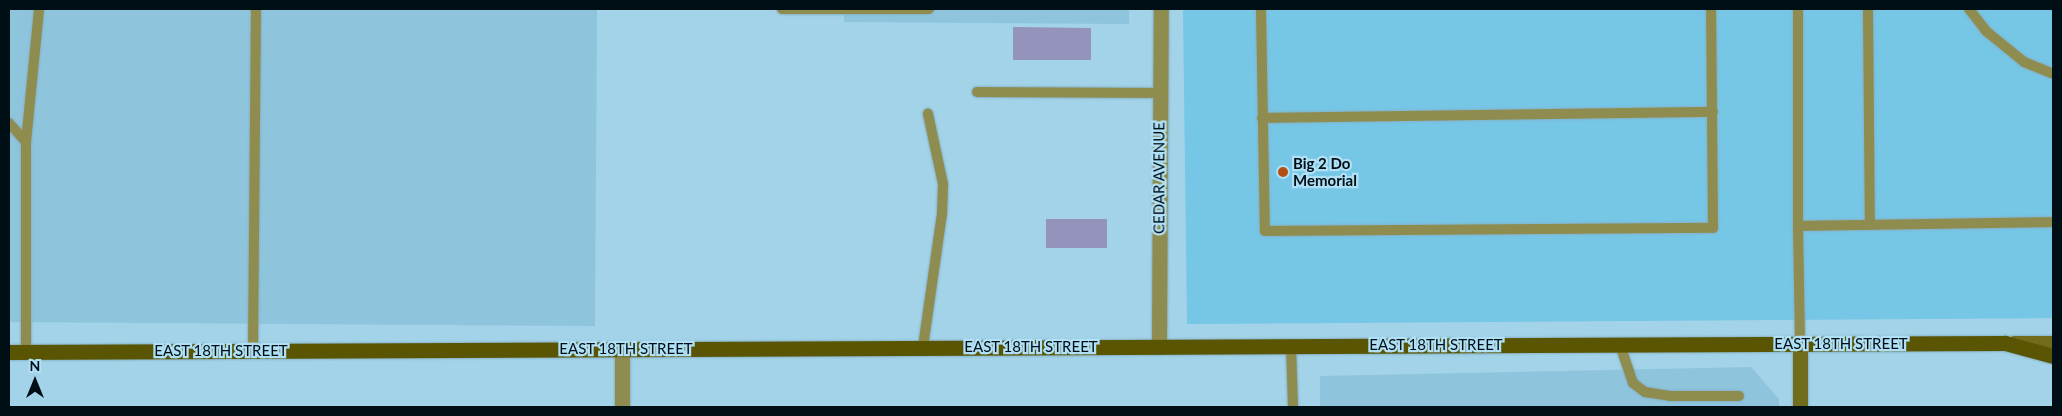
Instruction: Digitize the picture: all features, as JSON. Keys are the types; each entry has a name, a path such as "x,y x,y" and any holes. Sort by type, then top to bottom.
{"main road":[{"name":"EAST 18TH STREET","path":"9,352 2005,343"},
{"path":"2005,343 2053,356"}],"street":[{"name":"CEDAR AVENUE","path":"1159,347 1159,93 1161,9"},
{"name":"EAST 18TH STREET","path":"2005,343 2053,343"},
{"path":"1800,344 1800,407"},
{"path":"622,349 622,407"}],"lane":[{"path":"26,352 26,142 39,9"},
{"path":"253,350 256,9"},
{"path":"782,9 929,9"},
{"path":"1261,9 1265,231 1713,228 1711,9"},
{"path":"1798,9 1800,344"},
{"path":"1868,9 1870,225"},
{"path":"1969,9 1986,31 2024,62 2053,74"},
{"path":"976,92 1159,93"},
{"path":"1262,118 1713,112"},
{"path":"923,348 943,184 928,114"},
{"path":"9,123 26,142"},
{"path":"1798,226 2053,222"},
{"path":"1620,345 1633,383 1645,392 1670,396 1739,396"},
{"path":"1291,346 1293,407"}],"shaded area":[{"path":"9,9 597,9 595,326 9,322"},
{"path":"844,9 1129,9 1129,24 844,22"},
{"path":"1183,9 2053,9 2053,318 1187,324"},
{"path":"1751,367 1779,399 1779,407 1320,407 1320,376"}],"building":[{"path":"1013,27 1091,28 1091,60 1013,60"},
{"path":"1046,219 1107,219 1107,248 1046,248"}],"place":[{"name":"Big 2 Do Memorial","path":"1283,172"}]}
